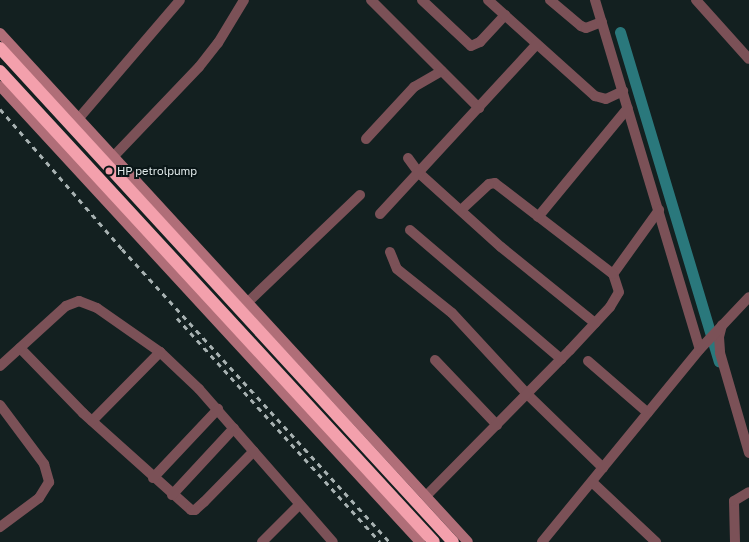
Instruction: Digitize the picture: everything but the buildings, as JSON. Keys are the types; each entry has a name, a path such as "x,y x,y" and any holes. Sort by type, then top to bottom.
{"highway":[{"path":"0,48 453,542"},
{"path":"0,71 434,542"}],"street":[{"path":"79,118 180,0"},
{"path":"114,156 199,67 218,43 244,0"},
{"path":"371,0 479,108"},
{"path":"422,0 471,46 480,42 505,15"},
{"path":"488,0 595,96 606,99 623,91"},
{"path":"550,0 581,26 586,28 602,22"},
{"path":"595,0 702,347"},
{"path":"696,0 749,59"},
{"path":"0,33 467,542"},
{"path":"380,214 479,108 536,44"},
{"path":"366,139 414,87 442,71"},
{"path":"0,86 420,542"},
{"path":"538,218 628,108"},
{"path":"408,158 419,173 513,257 595,323"},
{"path":"98,193 124,167"},
{"path":"426,496 561,359 595,323 619,292 613,274 538,218 495,183 489,184 461,210"},
{"path":"248,302 360,195"},
{"path":"613,274 659,210"},
{"path":"410,230 561,359"},
{"path":"390,252 397,269 452,313 527,394 603,468"},
{"path":"542,542 702,347 749,297"},
{"path":"0,366 66,306 80,301 97,308 160,352 218,409 299,505 333,542"},
{"path":"720,328 718,345 721,359 749,453"},
{"path":"20,348 92,421 186,508 194,510 254,451"},
{"path":"92,421 160,352"},
{"path":"435,360 497,425"},
{"path":"588,361 648,413"},
{"path":"0,405 44,464 49,482 39,498 0,527"},
{"path":"153,478 218,409"},
{"path":"172,495 234,428"},
{"path":"592,482 656,542"},
{"path":"735,542 734,501 749,492"},
{"path":"262,542 299,505"}],"waterway":[{"path":"620,32 719,361"}],"railway":[{"path":"0,109 122,249 390,542"},
{"path":"177,318 380,542"}],"place":[{"name":"HP petrolpump","path":"109,171"}]}
